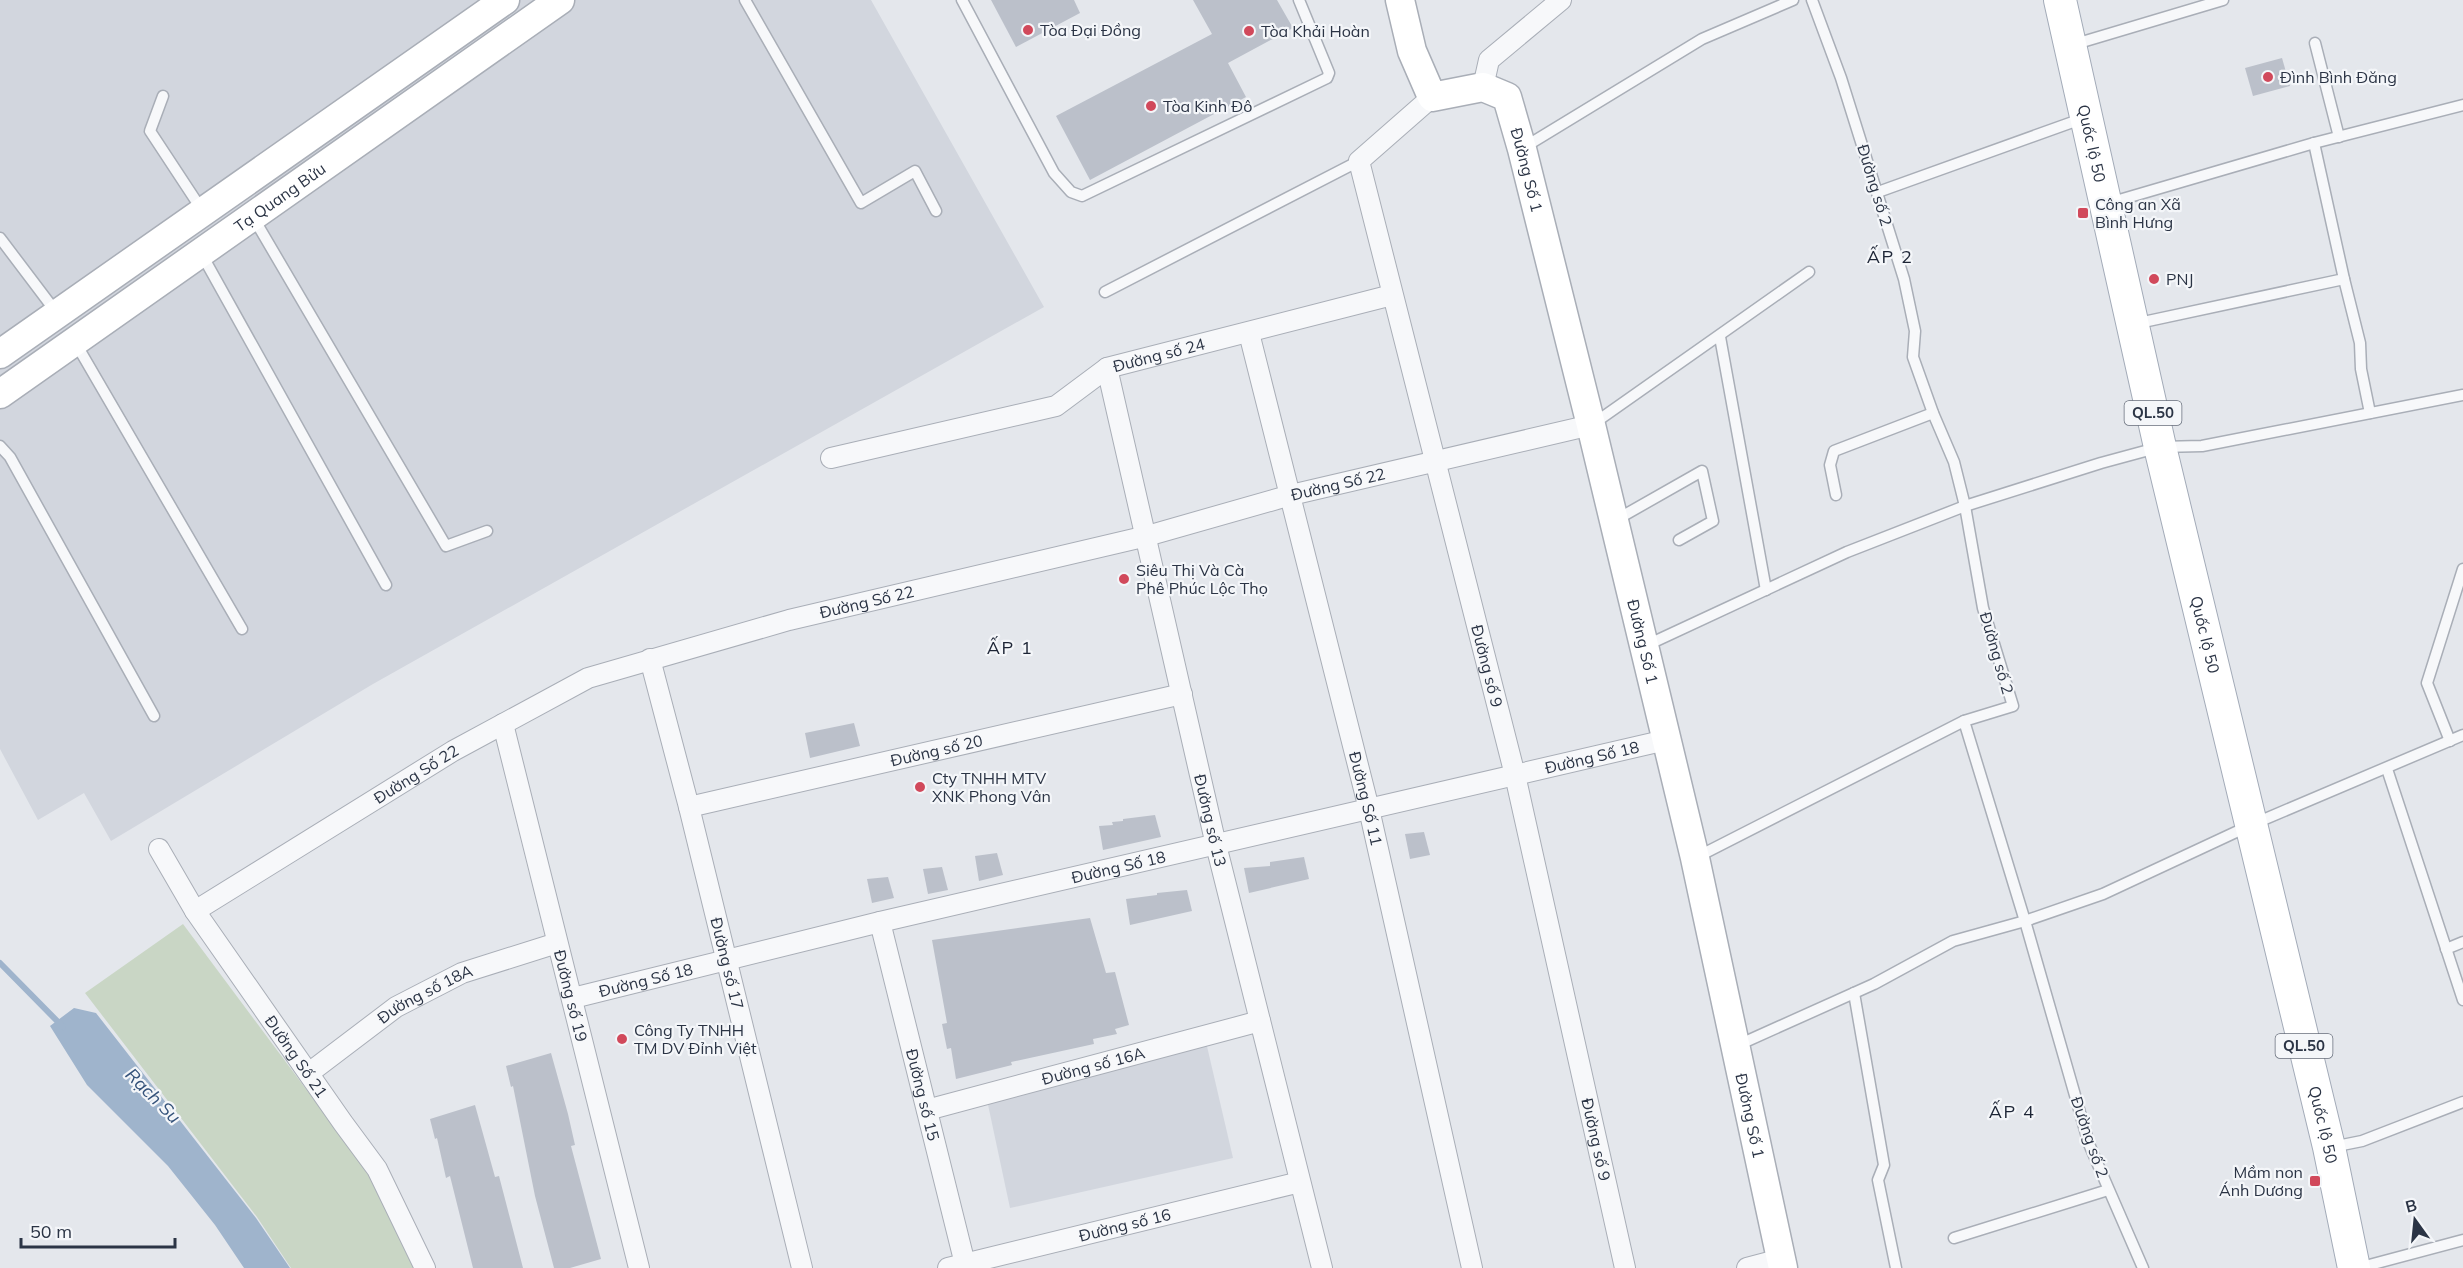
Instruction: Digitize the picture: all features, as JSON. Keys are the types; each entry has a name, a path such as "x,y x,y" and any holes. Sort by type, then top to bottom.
{"main road":[{"name":"Quốc lộ 50","path":"2060,0 2160,447 2356,1268"}],"street":[{"name":"Tạ Quang Bửu","path":"0,354 505,0"},
{"name":"Tạ Quang Bửu","path":"0,394 560,0"},
{"path":"1400,0 1412,51 1432,97"},
{"path":"1359,161 1432,97 1483,87 1489,60 1562,0"},
{"path":"420,60 438,86"},
{"name":"Đường Số 1","path":"1483,87 1507,97 1522,149 1695,858 1782,1263"},
{"name":"Đường số 9","path":"1359,161 1515,775 1625,1268"},
{"name":"Đường số 24","path":"831,458 1056,406 1107,368 1392,295"},
{"name":"Đường Số 11","path":"1249,333 1369,809 1472,1268"},
{"name":"Đường số 13","path":"1107,368 1216,844 1322,1268"},
{"name":"Đường Số 22","path":"195,911 453,751 588,678 789,620 1147,536 1291,495 1591,425"},
{"name":"Đường số 17","path":"650,659 689,807 802,1268"},
{"name":"Đường số 20","path":"689,807 1182,694"},
{"name":"Đường số 19","path":"503,724 639,1268"},
{"name":"Đường Số 18","path":"573,998 880,922 1666,740"},
{"name":"Đường Số 21","path":"159,849 195,911 377,1169 425,1268"},
{"name":"Đường số 15","path":"880,922 927,1110 960,1267"},
{"name":"Đường số 18A","path":"309,1073 396,1007 462,973 557,943"},
{"name":"Đường số 16A","path":"927,1110 1260,1021"},
{"name":"Đường số 16","path":"960,1267 1300,1182"},
{"path":"1747,1268 1782,1263"}],"lane":[{"path":"746,0 861,203 915,171 936,211"},
{"path":"962,0 1054,174 1071,192 1082,196 1327,78 1329,73 1299,0"},
{"path":"1522,149 1702,39 1793,0"},
{"name":"Đường số 2","path":"1812,0 1841,78 1904,279 1915,331 1913,357 1954,462 1965,506 1983,608 2013,706 1964,721 2025,921 2089,1144 2143,1268"},
{"path":"2069,46 2223,0"},
{"path":"2315,43 2339,137"},
{"path":"163,96 150,131 203,212"},
{"path":"2106,204 2314,143 2463,105"},
{"path":"1878,192 2085,118"},
{"path":"2314,143 2360,343 2361,369 2370,413"},
{"path":"1106,292 1359,161"},
{"path":"252,217 446,546 487,531"},
{"path":"0,238 57,314"},
{"path":"200,253 386,585"},
{"path":"1591,425 1720,337 1809,272"},
{"path":"2134,324 2344,279"},
{"path":"1720,337 1766,590"},
{"path":"75,341 242,629"},
{"path":"1644,647 1847,552 1965,506 2101,463 2160,447 2202,446 2463,396"},
{"path":"1836,495 1830,465 1834,451 1933,413"},
{"path":"0,446 10,457 154,716"},
{"path":"1614,521 1702,471 1713,521 1679,540"},
{"path":"2450,741 2427,682 2463,569"},
{"path":"1695,858 1964,721"},
{"path":"1735,1047 1854,993 1953,941 2025,921 2103,894 2251,825 2463,735"},
{"path":"2386,769 2463,999"},
{"path":"2446,949 2463,942"},
{"path":"1854,993 1884,1165 1878,1180 1896,1268"},
{"path":"2329,1148 2362,1141 2463,1102"},
{"path":"1954,1238 2108,1190"},
{"path":"2356,1268 2463,1240"}],"shaded area":[{"path":"0,0 871,0 1044,307 373,684 111,841 84,793 38,820 0,749"},
{"path":"1206,1042 1233,1158 1010,1208 987,1100"}],"green space":[{"path":"183,924 370,1175 414,1268 291,1268 257,1217 85,993"}],"water":[{"path":"74,1008 96,1013 256,1218 290,1268 244,1268 215,1225 168,1166 87,1085 50,1026"}],"building":[{"name":"Tòa Đại Đồng","path":"991,0 1074,0 1080,13 1016,47"},
{"name":"Tòa Kinh Đô","path":"1193,0 1277,0 1293,28 1228,63 1246,97 1090,180 1056,116 1212,34"},
{"name":"Đình Bình Đăng","path":"2282,58 2290,86 2253,96 2245,68"},
{"path":"854,723 860,746 810,758 805,733"},
{"path":"1155,815 1161,837 1103,850 1099,826 1113,825 1112,822 1123,821 1123,819"},
{"path":"1424,832 1430,855 1410,859 1405,834"},
{"path":"997,853 1003,875 979,881 975,856"},
{"path":"1304,857 1309,879 1249,893 1244,868 1270,866 1270,862"},
{"path":"942,867 948,890 928,894 923,869"},
{"path":"888,877 894,898 872,903 867,879"},
{"path":"1187,890 1192,911 1130,925 1126,899"},
{"path":"1090,918 1106,973 1115,972 1129,1025 1115,1029 1117,1034 1093,1039 1094,1044 1011,1062 1012,1065 956,1079 951,1048 947,1049 942,1024 947,1023 932,940"},
{"path":"551,1053 575,1145 571,1146 601,1259 570,1268 554,1268 535,1196 513,1086 511,1087 506,1066"},
{"path":"475,1105 495,1177 499,1176 523,1268 473,1268 450,1176 446,1178 430,1119"}],"waterway":[{"name":"Rạch Su","path":"0,963 63,1027"}],"place":[{"name":"Tòa Đại Đồng","path":"1028,30"},
{"name":"Tòa Khải Hoàn","path":"1249,31"},
{"name":"Đình Bình Đăng","path":"2268,77"},
{"name":"Tòa Kinh Đô","path":"1151,106"},
{"name":"Công an Xã Bình Hưng","path":"2083,213"},
{"name":"PNJ","path":"2154,279"},
{"name":"Siêu Thị Và Cà Phê Phúc Lộc Thọ","path":"1124,579"},
{"name":"Cty TNHH MTV XNK Phong Vân","path":"920,787"},
{"name":"Công Ty TNHH TM DV Đỉnh Việt","path":"622,1039"},
{"name":"Mầm non Ánh Dương","path":"2315,1181"}],"district":[{"name":"ẤP 2","path":"1890,257"},
{"name":"ẤP 1","path":"1010,648"},
{"name":"ẤP 4","path":"2012,1112"}]}
